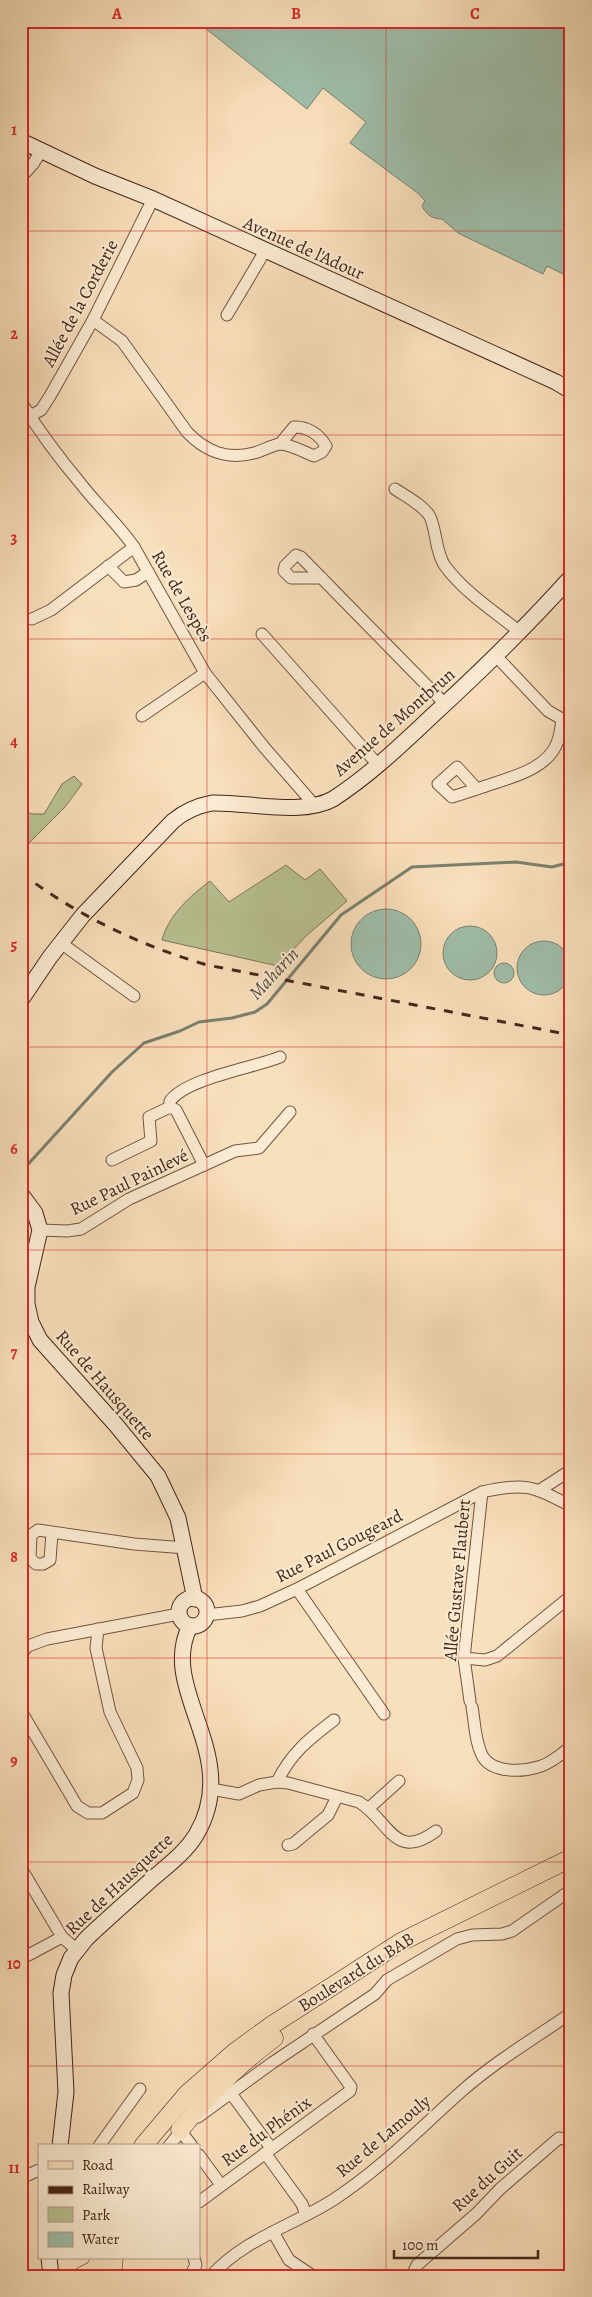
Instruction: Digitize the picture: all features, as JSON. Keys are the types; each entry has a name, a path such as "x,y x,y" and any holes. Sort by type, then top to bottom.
{"main road":[{"name":"Boulevard du BAB","path":"156,2144 173,2126 187,2094 235,2052 272,2025 402,1942 571,1858"},
{"name":"Boulevard du BAB","path":"145,2144 173,2126"},
{"path":"82,2276 94,2270 100,2260"},
{"path":"112,2276 114,2260"}],"street":[{"name":"Avenue de l'Adour","path":"21,141 95,176 153,199 547,378 571,391"},
{"path":"21,177 33,164 41,150"},
{"name":"Allée de la Corderie","path":"30,416 41,410 93,320 153,199"},
{"path":"227,315 265,251"},
{"path":"93,320 122,341 186,432 199,445 215,453 233,456 254,454 280,444"},
{"name":"Rue de Lespès","path":"21,402 81,485 122,530 134,547 205,673 264,747 310,800 313,807"},
{"path":"395,489 419,505 430,516 435,540 444,564 454,576 520,632"},
{"path":"32,619 51,610 134,547"},
{"path":"108,566 124,582 136,580 148,572"},
{"name":"Avenue de Montbrun","path":"21,1000 61,943 90,907 184,812 197,806 212,803 313,807 333,799 378,766 445,704 520,632 571,577"},
{"path":"322,578 445,704"},
{"path":"262,634 378,766"},
{"path":"477,790 536,767 550,754 558,743 562,719 548,711 495,655"},
{"path":"142,716 205,673"},
{"path":"61,943 134,996"},
{"path":"170,1107 170,1101 174,1095 186,1089 232,1070 261,1065 280,1057"},
{"path":"112,1160 151,1141 149,1116 170,1107 176,1110 204,1165"},
{"name":"Rue Paul Painlevé","path":"40,1230 67,1231 81,1229 129,1199 235,1151 259,1148 290,1112"},
{"path":"21,1194 35,1213 40,1230"},
{"name":"Rue de Hausquette","path":"40,1230 27,1287 27,1304 31,1322 40,1340 116,1425 158,1476 178,1518 186,1548 195,1599"},
{"path":"540,1490 571,1470"},
{"name":"Rue Paul Gougeard","path":"206,1615 242,1611 260,1606 297,1589 482,1492 519,1485 540,1490 571,1506"},
{"name":"Allée Gustave Flaubert","path":"482,1492 464,1658 480,1750 484,1759 494,1768 524,1770 540,1767 571,1746"},
{"path":"52,1533 143,1545 186,1548"},
{"path":"297,1589 384,1714"},
{"path":"464,1658 485,1660 497,1656 571,1596"},
{"path":"195,1599 205,1606 206,1615 199,1625 190,1626 182,1622 179,1614 184,1602 195,1599"},
{"path":"21,1654 28,1646 47,1639 179,1614"},
{"name":"Rue de Hausquette","path":"60,2144 66,2092 61,1993 64,1974 76,1950 184,1851 203,1822 211,1789 210,1759 182,1666 183,1649 190,1626"},
{"path":"21,1711 77,1806 88,1813 102,1812 133,1793 138,1780 137,1768 110,1712 96,1648 98,1629"},
{"path":"277,1782 284,1768 300,1746 334,1720"},
{"path":"369,1808 399,1781"},
{"path":"211,1789 239,1794 259,1785 277,1782 359,1802 369,1808 393,1836 406,1842 421,1842 436,1831"},
{"path":"288,1845 293,1844 328,1815 337,1797"},
{"path":"21,1868 62,1937 76,1950"},
{"path":"169,2144 173,2126 230,2092 313,2034 375,1994 387,1980 457,1939 472,1935 507,1933 571,1890"},
{"path":"21,1959 62,1937"},
{"name":"Rue de Lamouly","path":"211,2276 220,2266 243,2248 333,2200 397,2152 464,2089 571,2013"},
{"name":"Rue du Phénix","path":"200,2201 350,2091 351,2087 313,2034"},
{"path":"100,2144 140,2089"},
{"path":"230,2092 302,2204 306,2215"},
{"path":"173,2126 190,2144"},
{"name":"Rue du Guit","path":"412,2276 417,2265 559,2138 571,2140"},
{"path":"200,2156 221,2186"},
{"path":"21,2178 38,2170"},
{"path":"273,2232 290,2260 313,2276"},
{"path":"49,2260 51,2276"},
{"path":"190,2276 196,2264 195,2260"}],"green space":[{"path":"74,776 82,784 65,807 21,851 21,810 32,814 44,814 62,784"},
{"path":"286,865 305,880 320,869 347,901 306,936 278,966 162,940 169,923 181,907 210,881 229,902"}],"water":[{"path":"193,21 571,21 571,285 567,276 547,266 543,274 458,233 442,219 430,216 422,206 425,201 419,194 350,143 366,122 323,88 307,109 205,28"},
{"path":"386,909 399,912 411,919 418,931 421,944 418,957 411,969 399,976 386,979 373,976 361,969 354,957 351,944 354,931 361,919 373,912"},
{"path":"465,926 475,926 485,930 493,938 497,953 493,968 485,976 475,980 465,980 455,976 447,968 443,958 443,948 447,938 455,930"},
{"path":"544,941 554,943 563,949 569,958 571,968 569,978 563,987 554,993 544,995 534,993 525,987 519,978 517,968 519,958 525,949 534,943"},
{"path":"504,963 511,966 514,973 511,980 504,983 497,980 494,973 497,966"}],"waterway":[{"name":"Maharin","path":"21,1172 112,1072 144,1043 180,1031 199,1022 232,1018 255,1012 267,1004 341,915 412,867 516,862 552,867 571,862"}],"railway":[{"path":"21,873 65,903 110,928 157,948 207,965 571,1035"}]}
